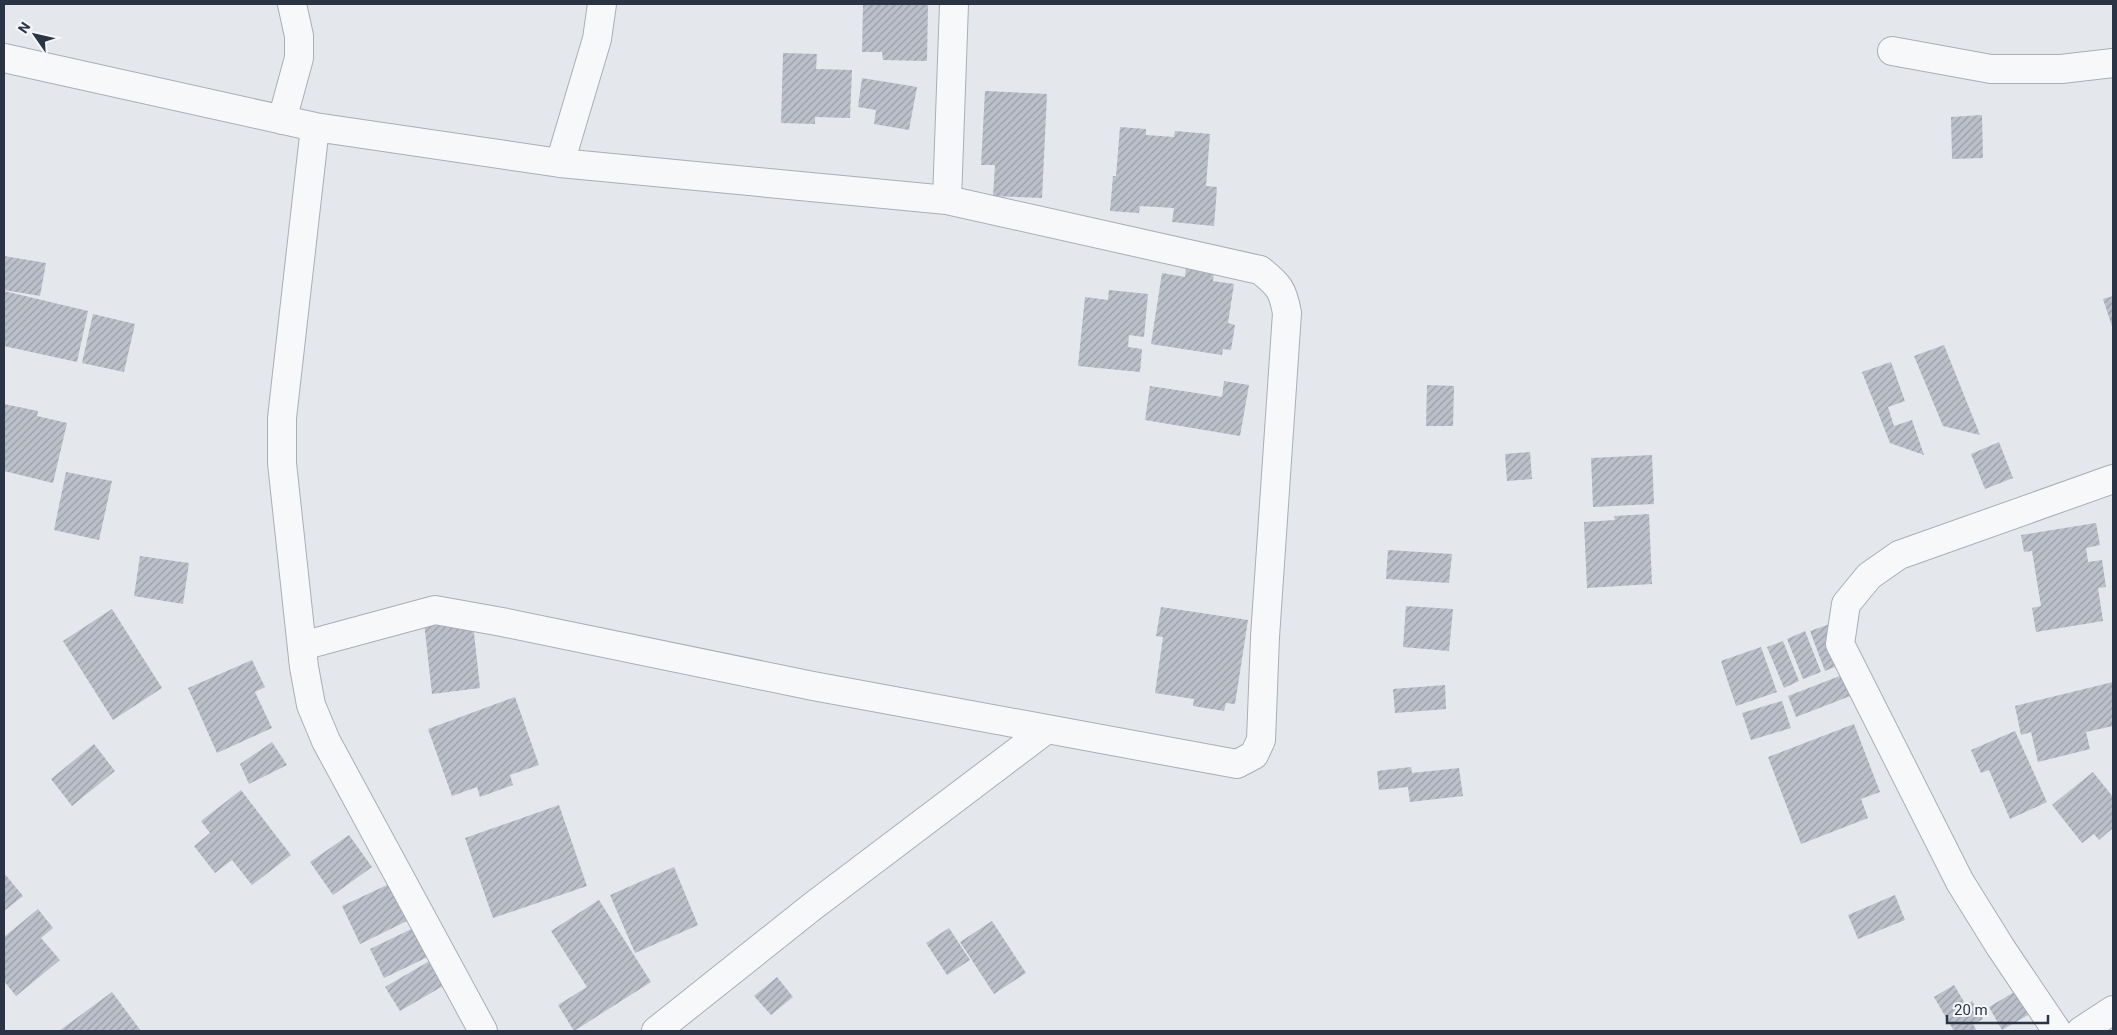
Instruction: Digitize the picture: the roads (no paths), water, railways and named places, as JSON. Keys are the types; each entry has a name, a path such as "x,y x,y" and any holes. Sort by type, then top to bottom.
{"street":[{"path":"282,120 299,58 299,36 292,4"},
{"path":"560,162 597,39 602,4"},
{"path":"947,200 954,4"},
{"path":"1892,51 1991,69 2061,69 2113,62"},
{"path":"4,58 315,128 560,162 947,200 1260,270 1277,284 1284,296 1287,313 1265,637 1261,740 1254,755 1237,764 814,686 436,610 302,646"},
{"path":"315,128 282,418 282,463 302,646 312,705 326,740 483,1031"},
{"path":"2057,1031 2000,948 1960,882 1840,644 1846,604 1868,576 1899,555 2113,478"},
{"path":"656,1031 813,906 1047,729"},
{"path":"2081,1031 2113,1010"}]}
